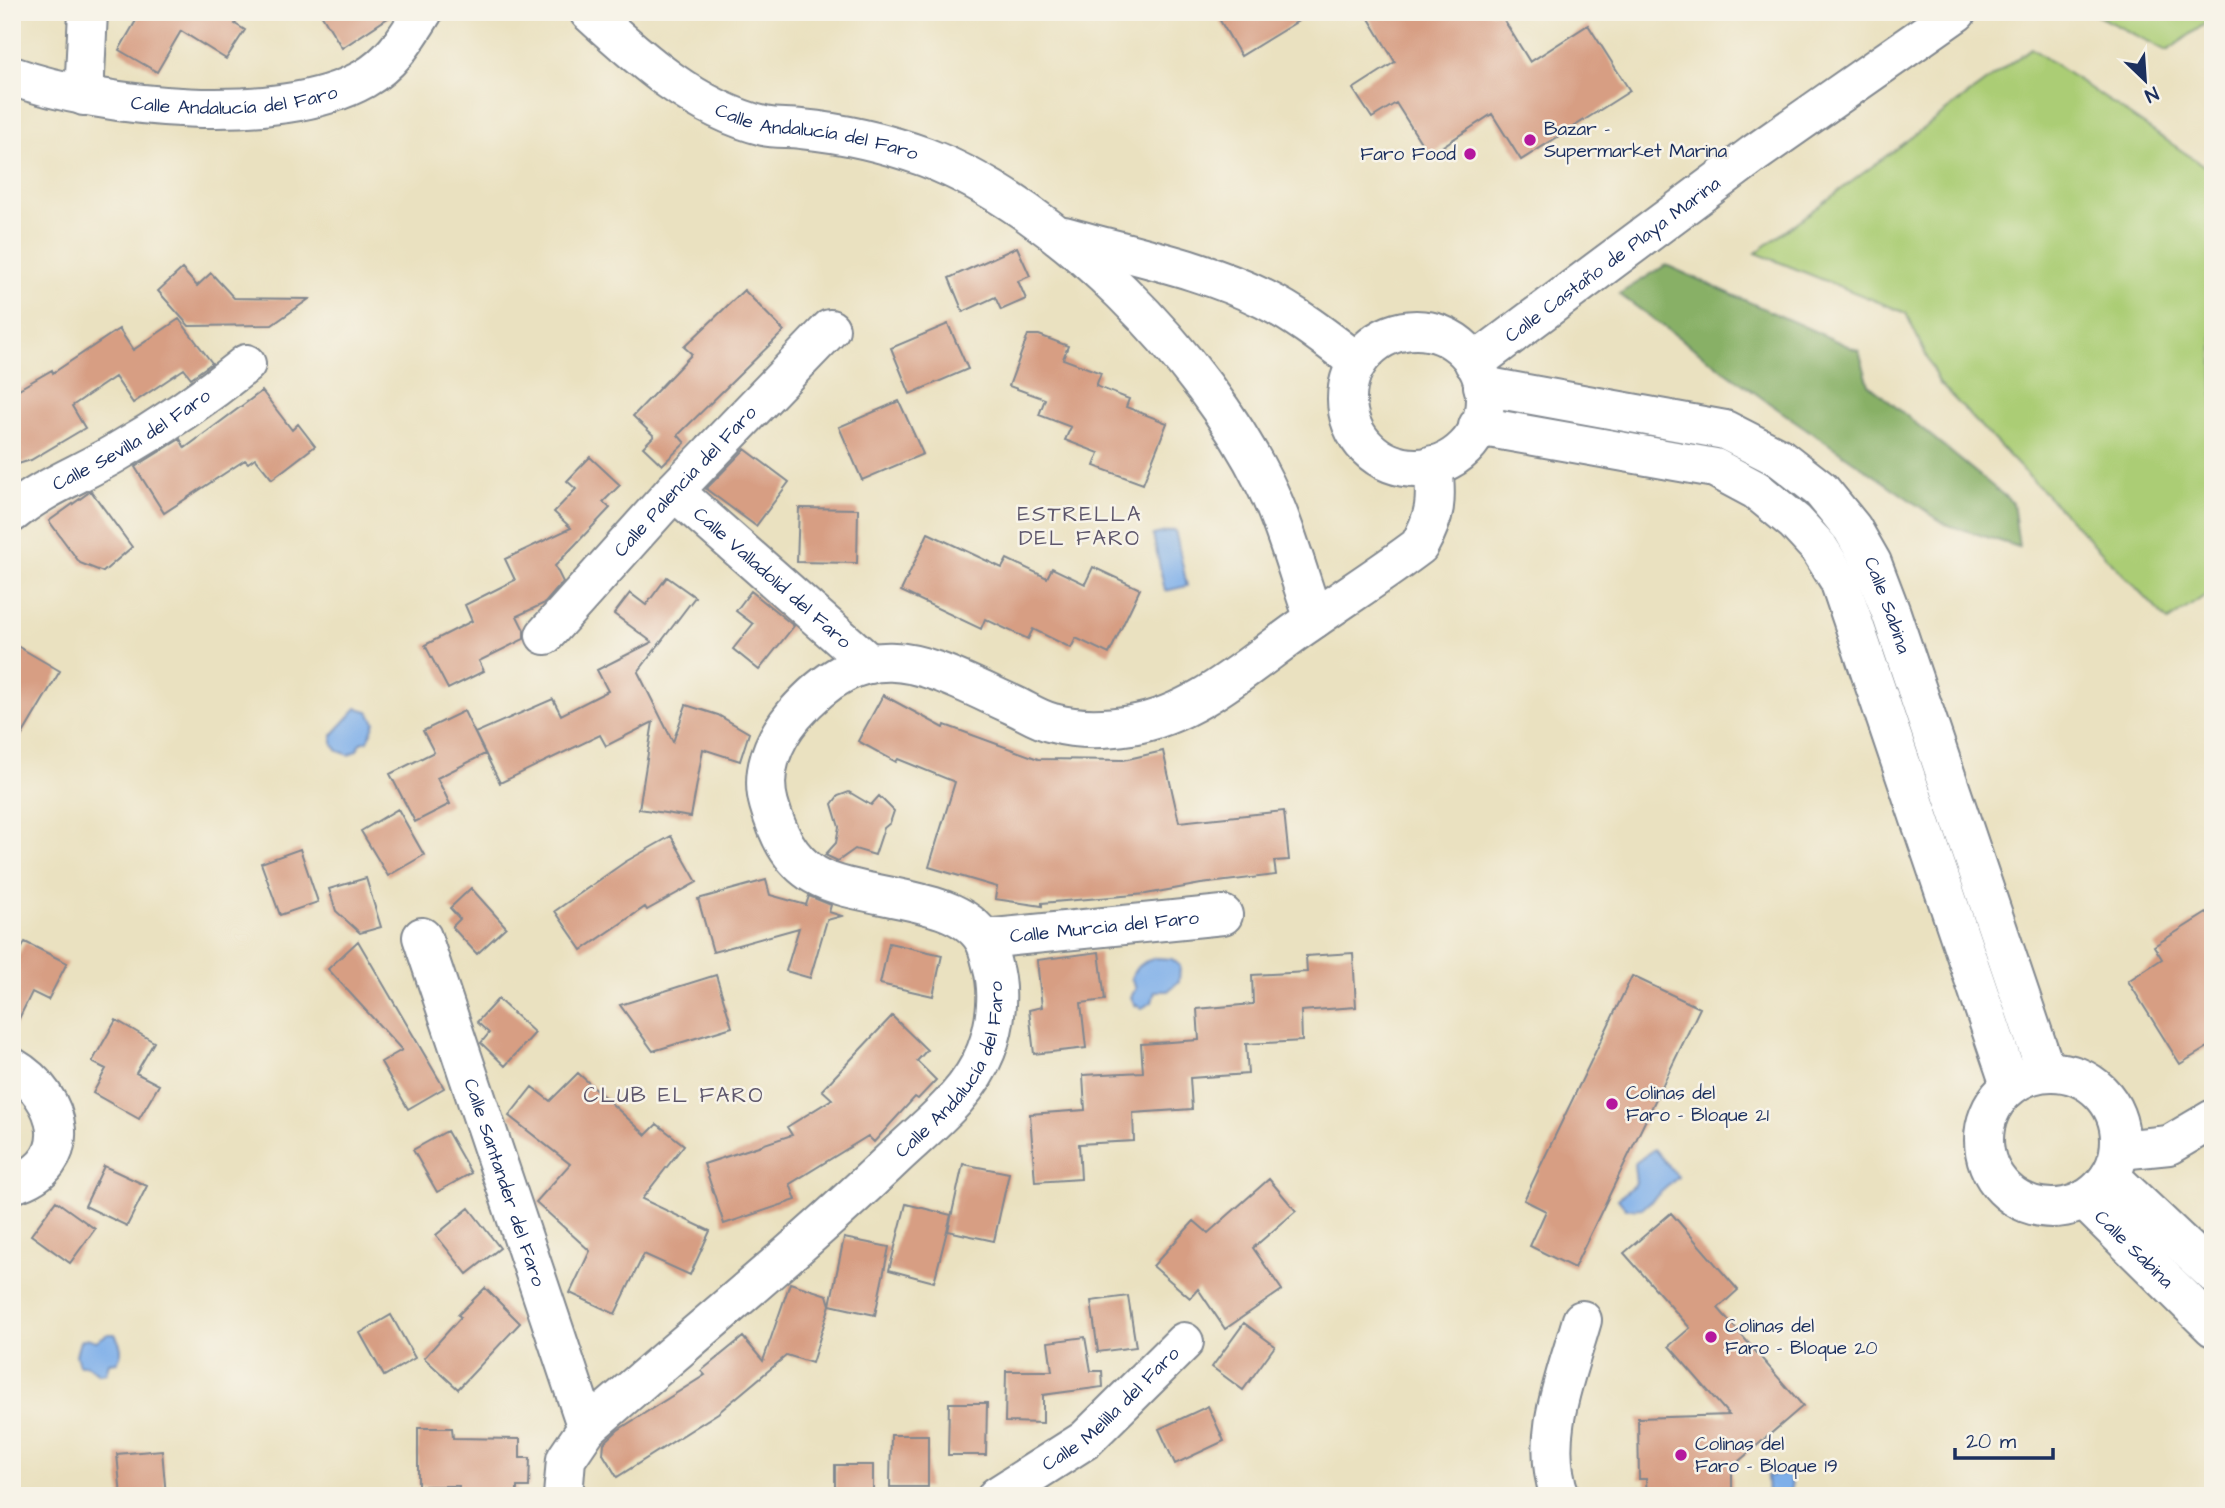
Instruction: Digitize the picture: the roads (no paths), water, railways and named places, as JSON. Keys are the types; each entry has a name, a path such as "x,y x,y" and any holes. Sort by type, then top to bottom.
{"street":[{"path":"84,96 89,12"},
{"name":"Calle Andalucía del Faro","path":"12,76 84,96 155,104 256,107 314,97 363,80 396,55 423,12"},
{"name":"Calle Andalucía del Faro","path":"589,12 669,80 738,118 768,127 850,137 925,158 982,186 1059,234"},
{"name":"Calle Castaño de Playa Marina","path":"1479,374 1754,154 1957,12"},
{"path":"1059,234 1210,278 1264,299 1314,329 1357,362"},
{"path":"1059,234 1135,306 1188,363 1234,426 1266,486 1314,618"},
{"name":"Calle Palencia del Faro","path":"545,635 674,491 830,329"},
{"path":"1412,329 1434,331 1454,340 1479,374 1483,417 1473,439 1455,456 1433,466 1409,468 1386,462 1367,448 1353,428 1346,405 1348,381 1357,362 1371,345 1390,334 1412,329"},
{"name":"Calle Sevilla del Faro","path":"12,513 27,501 112,455 195,405 246,364"},
{"name":"Calle Sabina","path":"1479,374 1725,430 1780,458 1821,490 1844,518 1872,563 1891,613 2046,1072"},
{"name":"Calle Sabina","path":"1478,426 1715,468 1756,490 1795,522 1819,548 1839,580 2010,1085"},
{"path":"984,939 964,920 927,905 817,877 794,859 776,827 767,796 766,774 773,747 793,716 817,693 844,674 870,664 897,660 925,665 1051,723 1095,729 1134,725 1171,714 1218,686 1419,546 1434,519 1437,493 1433,466"},
{"name":"Calle Valladolid del Faro","path":"674,491 870,664"},
{"name":"Calle Murcia del Faro","path":"984,939 1223,915"},
{"name":"Calle Santander del Faro","path":"422,937 587,1428"},
{"name":"Calle Andalucía del Faro","path":"563,1496 566,1459 587,1428 842,1208 962,1093 985,1053 996,1014 995,974 984,939"},
{"path":"12,1067 33,1084 48,1105 56,1125 57,1144 52,1159 45,1166 12,1184"},
{"path":"2105,1175 2120,1129 2113,1108 2100,1091 2082,1078 2062,1071 2019,1079 2010,1085 1989,1110 1983,1132 1984,1156 1994,1178 2010,1195 2032,1206 2055,1209 2105,1175 2169,1145 2213,1119"},
{"name":"Calle Sabina","path":"2105,1175 2213,1273"},
{"name":"Calle Sabina","path":"2105,1175 2213,1327"},
{"path":"1560,1496 1552,1475 1551,1429 1582,1320"},
{"name":"Calle Melilla del Faro","path":"997,1496 1085,1440 1184,1342"}],"water":[{"path":"1175,530 1187,586 1165,591 1153,535"},
{"path":"357,708 368,711 375,722 368,741 360,743 357,750 349,755 338,751 332,743 332,735"},
{"path":"1157,958 1172,959 1180,966 1179,981 1168,991 1155,991 1152,1002 1142,1008 1135,1005 1131,997 1136,988 1131,979 1140,964"},
{"path":"1654,1149 1678,1177 1643,1208 1626,1209 1618,1199 1636,1183 1634,1164"},
{"path":"108,1334 115,1334 120,1345 121,1352 117,1362 109,1363 106,1373 99,1374 86,1365 79,1365 76,1355 80,1341 87,1338 96,1341"},
{"path":"1791,1474 1792,1496 1768,1496 1767,1476"}],"place":[{"name":"Bazar - Supermarket Marina","path":"1530,140"},
{"name":"Faro Food","path":"1470,154"},
{"name":"Colinas del Faro - Bloque 21","path":"1612,1104"},
{"name":"Colinas del Faro - Bloque 20","path":"1711,1337"},
{"name":"Colinas del Faro - Bloque 19","path":"1681,1455"}],"district":[{"name":"ESTRELLA DEL FARO","path":"1080,526"},
{"name":"CLUB EL FARO","path":"674,1095"}]}
